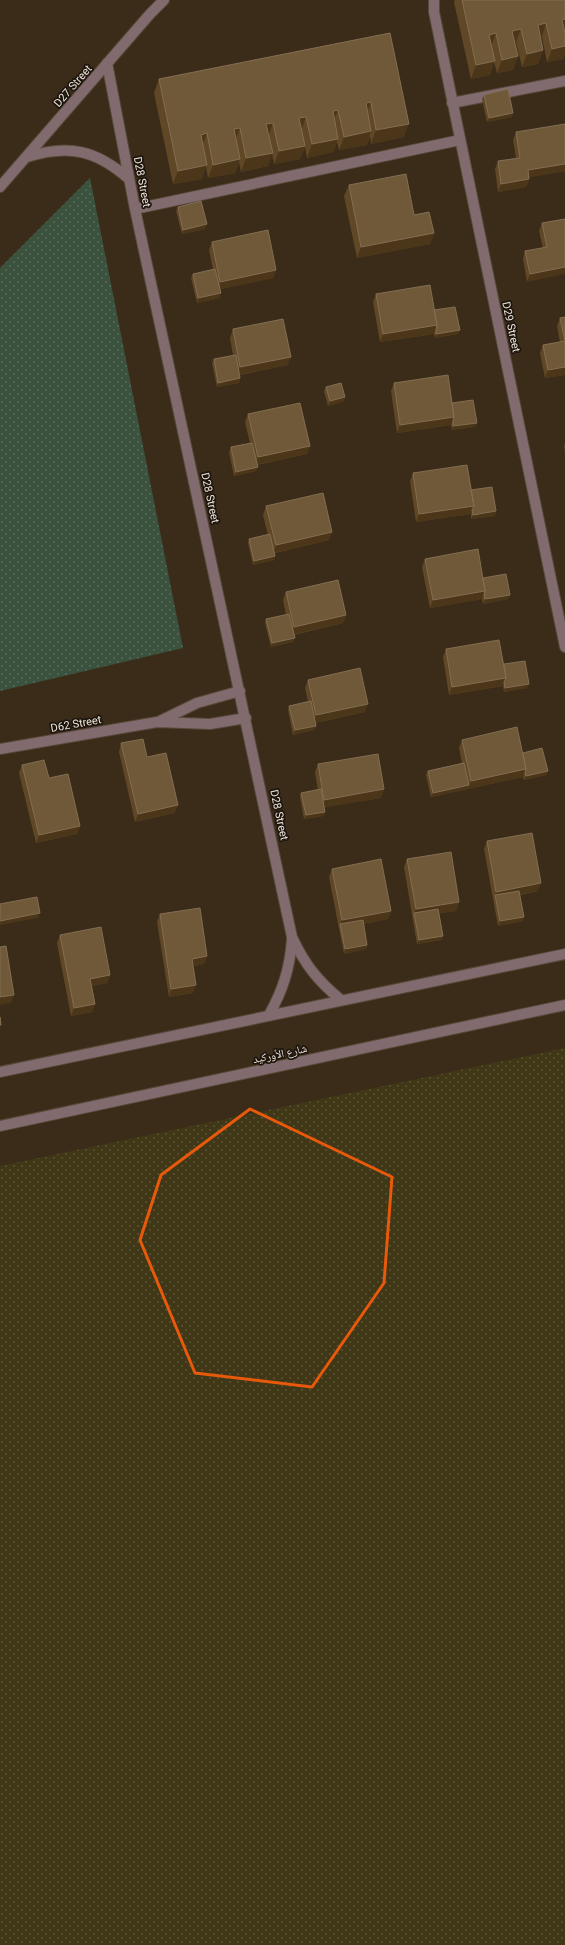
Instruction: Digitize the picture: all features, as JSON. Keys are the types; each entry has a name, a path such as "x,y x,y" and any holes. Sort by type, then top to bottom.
{"street":[{"name":"D27 Street","path":"0,187 107,63 164,0"},
{"name":"D29 Street","path":"427,0 434,12"},
{"name":"D29 Street","path":"434,0 434,12 452,103 565,647"},
{"name":"D28 Street","path":"107,63 135,209 246,718 292,937 291,958 287,978 269,1015"},
{"path":"452,103 565,81"},
{"path":"135,209 460,140"},
{"path":"27,157 44,152 63,150 81,152 99,158 115,167 129,179"},
{"name":"D62 Street","path":"157,722 197,703 240,691"},
{"name":"D62 Street","path":"0,749 157,722 210,724 246,718"},
{"name":"D28 Street","path":"292,937 312,973 342,1000"},
{"path":"0,1072 565,954"},
{"name":"شارع الأوركيد","path":"0,1126 565,1005"}],"highlighted area":[{"path":"250,1109 392,1177 384,1283 312,1387 195,1373 140,1240 161,1175"}],"sand":[{"path":"565,1048 565,1945 0,1945 0,1166"}],"green space":[{"path":"90,178 183,648 0,691 0,268"}],"building":[{"path":"462,0 565,0 565,19 562,20 565,33 565,46 552,49 546,23 538,25 543,50 527,54 521,29 512,31 518,56 502,60 496,33 489,35 495,61 476,65"},
{"path":"390,33 409,124 376,130 371,102 366,103 371,131 344,137 338,110 333,111 338,139 312,144 306,117 299,118 305,146 279,151 273,123 266,124 273,153 246,158 240,128 234,129 240,159 213,165 207,133 201,135 207,165 178,171 159,79"},
{"path":"508,89 513,113 489,118 484,95"},
{"path":"565,124 565,164 528,170 529,179 501,184 498,161 520,158 516,132"},
{"path":"406,174 414,215 429,212 434,233 361,247 349,185"},
{"path":"201,201 207,224 183,230 178,207"},
{"path":"565,219 565,267 530,274 525,251 547,247 542,223"},
{"path":"268,230 276,270 220,282 212,242"},
{"path":"215,269 221,293 198,298 193,274"},
{"path":"430,285 437,325 383,334 376,294"},
{"path":"455,307 460,330 436,334 437,325 434,310"},
{"path":"565,317 565,341 560,318"},
{"path":"283,319 291,357 240,367 233,329"},
{"path":"565,341 565,367 548,370 543,345"},
{"path":"236,355 240,378 218,383 214,359"},
{"path":"448,375 454,417 400,425 394,383"},
{"path":"341,383 345,397 330,401 326,387"},
{"path":"473,400 477,423 453,426 454,417 452,403"},
{"path":"300,403 310,446 258,457 248,414"},
{"path":"252,443 258,467 236,472 231,447"},
{"path":"467,465 474,506 419,514 413,473"},
{"path":"492,487 496,511 473,515 472,510 474,506 471,490"},
{"path":"323,493 332,532 276,545 266,506"},
{"path":"270,534 275,556 254,561 249,539"},
{"path":"478,549 485,591 433,600 425,559"},
{"path":"506,574 510,595 485,599 483,578"},
{"path":"338,580 346,615 294,627 286,592"},
{"path":"289,614 295,638 272,643 266,619"},
{"path":"499,640 506,678 452,687 446,649"},
{"path":"525,661 529,684 505,688 504,682 506,678 504,664"},
{"path":"360,668 368,704 316,715 308,680"},
{"path":"311,701 316,726 295,730 289,706"},
{"path":"517,727 526,769 471,781 462,740"},
{"path":"143,739 147,757 166,753 178,805 138,814 121,743"},
{"path":"542,748 548,771 526,776 523,753"},
{"path":"378,754 384,789 324,800 318,764"},
{"path":"44,760 49,778 68,774 80,826 39,835 22,765"},
{"path":"464,763 469,785 433,793 428,771"},
{"path":"321,789 325,812 306,815 301,793"},
{"path":"532,833 541,883 496,892 487,841"},
{"path":"451,852 459,902 416,909 407,859"},
{"path":"381,859 391,911 342,920 332,869"},
{"path":"519,891 524,917 500,921 495,895"},
{"path":"37,897 40,913 0,921 0,904"},
{"path":"200,908 207,956 192,959 196,985 171,989 160,914"},
{"path":"438,909 443,936 419,940 414,913"},
{"path":"363,920 367,945 345,949 340,924"},
{"path":"101,927 110,975 90,979 95,1004 74,1008 60,935"},
{"path":"6,946 14,995 0,997 0,947"}]}
